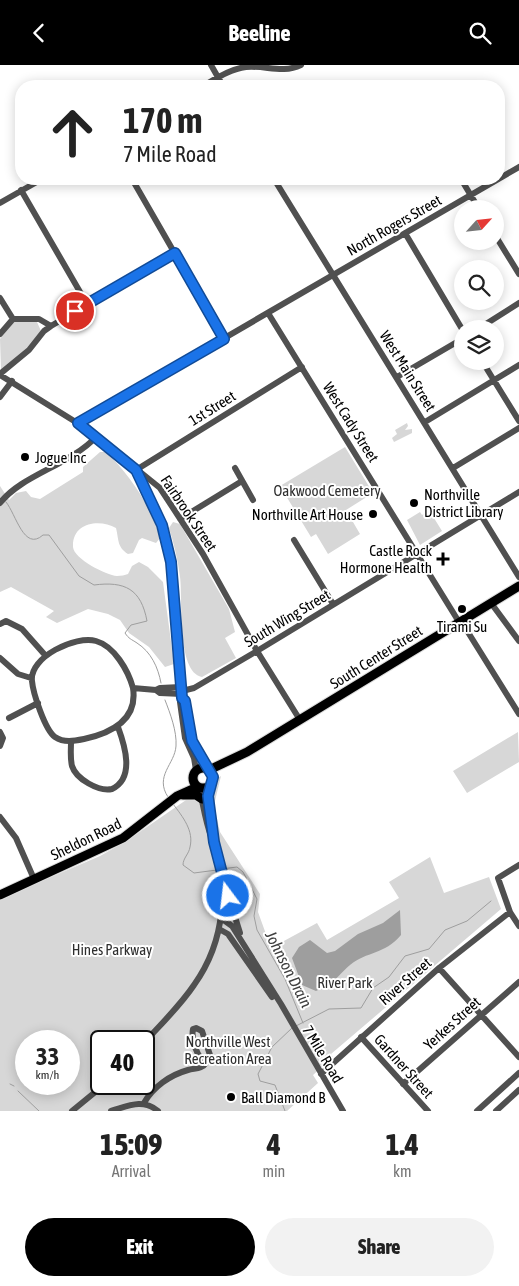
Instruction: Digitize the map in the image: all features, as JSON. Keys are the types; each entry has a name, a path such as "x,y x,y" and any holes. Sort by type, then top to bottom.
{"main road":[{"name":"South Center Street","path":"194,774 247,752 519,586"},
{"name":"South Center Street","path":"211,783 247,752"},
{"path":"194,774 198,787 211,783 208,769"},
{"name":"Sheldon Road","path":"176,798 194,774"},
{"name":"Sheldon Road","path":"0,895 123,838 176,798 198,787"},
{"path":"176,798 196,795 202,799"}],"street":[{"path":"212,65 220,80"},
{"path":"213,80 228,72 246,67 270,67 286,70 301,65"},
{"name":"North Rogers Street","path":"505,175 519,167"},
{"path":"0,203 32,185"},
{"path":"135,185 224,339"},
{"name":"West Main Street","path":"278,185 519,577"},
{"path":"465,185 473,200"},
{"name":"North Rogers Street","path":"78,423 489,185"},
{"path":"22,191 87,304"},
{"path":"405,233 457,320"},
{"path":"504,250 519,274"},
{"path":"0,375 29,351 44,331 51,326 175,253"},
{"path":"0,297 13,319"},
{"path":"492,320 519,303"},
{"name":"West Cady Street","path":"268,313 519,714"},
{"path":"0,334 13,319 39,319 51,326"},
{"path":"397,377 454,344"},
{"path":"425,423 519,365"},
{"name":"1st Street","path":"136,470 302,367"},
{"path":"488,370 519,421"},
{"name":"Fairbrook Street","path":"0,375 97,436 136,470 154,482 203,554 256,651 300,720"},
{"path":"0,397 12,381"},
{"path":"453,468 519,428"},
{"path":"0,503 6,495 84,450 97,436"},
{"path":"235,468 253,499"},
{"path":"136,470 162,525 168,547 182,692 192,741 208,769"},
{"path":"180,519 242,481"},
{"name":"South Wing Street","path":"133,687 156,690 160,688 182,692 194,688 519,491"},
{"path":"294,541 333,605"},
{"path":"491,603 519,641"},
{"path":"0,624 6,621 18,626 45,655"},
{"path":"83,640 98,642 107,647 120,661 133,687 134,698 132,708 118,727 94,737 71,742 59,740 50,733 38,703 31,678 34,669 45,655 83,640"},
{"path":"0,658 18,674 31,678"},
{"path":"182,692 180,701 185,738 194,758 194,774"},
{"path":"9,718 38,703"},
{"path":"71,742 71,757 76,772 98,788 112,789 120,783 126,765 124,747 118,727"},
{"path":"0,732 3,739 0,746"},
{"path":"211,783 214,842 236,923 255,963"},
{"path":"198,787 214,842"},
{"path":"0,817 16,838 34,879"},
{"path":"519,865 498,878 510,912 519,926"},
{"path":"155,1030 196,983 209,958 221,918 222,873"},
{"name":"River Street","path":"321,1074 439,968 510,912"},
{"name":"7 Mile Road","path":"221,918 232,925 343,1111"},
{"name":"7 Mile Road","path":"219,929 228,934 283,1009"},
{"path":"439,968 519,1057"},
{"name":"Yerkes Street","path":"404,1084 519,982"},
{"path":"111,1111 144,1103 152,1092 178,1073 204,1067 206,1063 210,1055 202,1031 196,1028 193,1029 192,1035 200,1058 206,1063"},
{"name":"Gardner Street","path":"361,1037 428,1111"},
{"path":"477,1111 519,1073"},
{"path":"496,1111 519,1090"},
{"path":"72,1111 92,1095"},
{"path":"144,1103 158,1111"}],"green space":[{"path":"22,320 37,322 41,331 30,347 1,370 0,339 13,322"},
{"path":"407,423 408,426 405,430 412,429 412,433 394,442 392,438 397,434 395,430"},
{"name":"Oakwood Cemetery","path":"345,447 373,493 346,510 360,534 328,554 316,534 311,537 280,486"},
{"path":"100,452 106,452 139,492 151,514 160,538 156,543 142,538 139,540 133,553 128,554 120,546 116,528 110,525 95,523 77,532 73,547 75,552 84,561 106,573 117,576 128,574 132,566 139,562 148,567 163,582 174,664 165,667 149,647 129,633 120,620 108,614 88,609 57,623 46,617 54,611 11,587 0,592 0,486 9,500 16,493 26,491 31,497 40,499 83,472 83,467"},
{"path":"429,510 442,531 420,545 407,520 420,512 422,515"},
{"path":"173,522 180,524 229,609 235,632 225,638 236,658 202,677 194,672 188,662 184,649 180,577 176,552 169,528"},
{"path":"518,732 519,762 467,793 453,771"},
{"path":"221,776 214,805 220,832 260,894 258,912 271,948 317,923 327,940 399,898 389,882 430,857 444,893 489,877 501,909 331,1054 333,1057 313,1075 318,1083 287,1111 0,1111 0,899 100,856 125,842"}],"shaded area":[{"path":"400,910 401,935 395,941 382,950 356,961 323,988 316,991 302,985 292,958 299,947 310,940 327,953 335,951 358,934 383,923"}],"waterway":[{"name":"Johnson Drain","path":"6,502 26,535 31,539 49,535 79,576 94,585 115,584 130,589 136,594 141,601 147,621 131,625 125,633 150,655 158,671 161,683"},
{"name":"Johnson Drain","path":"165,700 173,722 176,740 175,752 166,770 163,783 168,797"},
{"name":"Johnson Drain","path":"173,804 184,819 191,841 183,865 194,873 217,870"},
{"name":"Johnson Drain","path":"221,869 237,867 243,872 257,899 254,916 257,930 285,979 303,1023"},
{"path":"296,1026 329,1009 361,1008 373,988 389,977 405,956 429,949 445,930 467,921 491,901"},
{"path":"285,1111 275,1085 260,1081 258,1074 272,1047 292,1028"},
{"path":"10,1084 14,1086"},
{"path":"22,1095 39,1111"}],"place":[{"name":"Jogue Inc","path":"25,457"},
{"name":"Northville District Library","path":"414,503"},
{"name":"Northville Art House","path":"373,514"},
{"name":"Castle Rock Hormone Health","path":"443,559"},
{"name":"Tirami Su","path":"462,609"},
{"name":"Ball Diamond B","path":"231,1097"}],"route":[{"path":"75,311 175,253 224,339 78,423 97,436 136,470 162,525 171,562 182,698 185,701 192,741 206,769 211,772 213,777 209,786 208,796 215,836 214,842 228,896"}],"park label":[{"name":"Hines Parkway","path":"112,949"},
{"name":"River Park","path":"345,982"},
{"name":"Northville West Recreation Area","path":"228,1050"}]}
